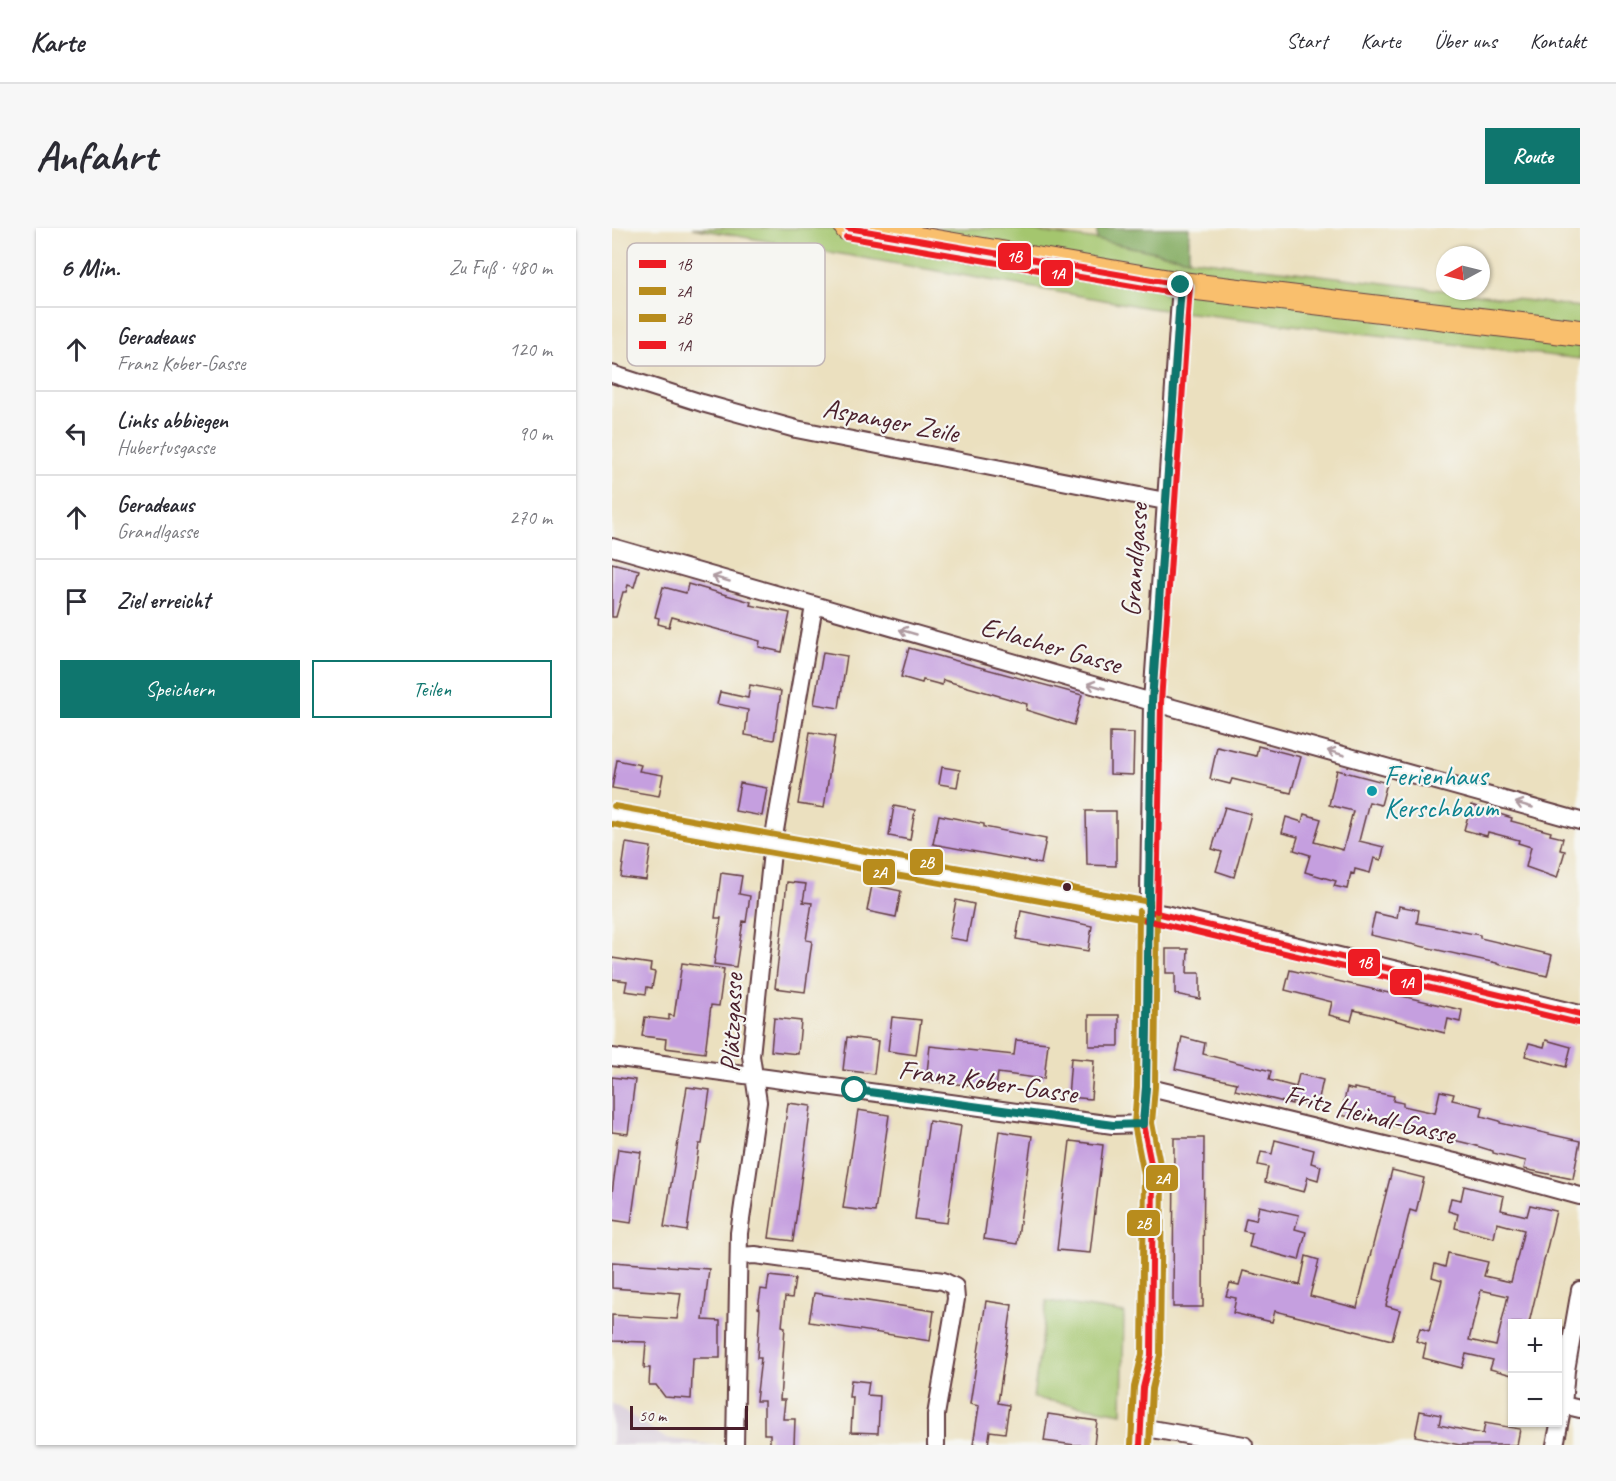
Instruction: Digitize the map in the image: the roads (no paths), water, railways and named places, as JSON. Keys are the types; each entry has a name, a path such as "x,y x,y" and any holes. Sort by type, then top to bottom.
{"main road":[{"path":"848,228 1181,285 1580,333"}],"street":[{"name":"Grandlgasse","path":"1140,1445 1143,1388 1151,1354 1153,1174 1143,1124 1146,1087 1152,702 1181,285"},
{"name":"Aspanger Zeile","path":"612,374 702,403 796,429 1165,501"},
{"name":"Erlacher Gasse","path":"612,548 1580,821"},
{"name":"Plätzgasse","path":"735,1445 740,1233 758,1102 750,1056 773,842 814,606"},
{"path":"612,816 773,842 1148,911 1580,1014"},
{"name":"Franz Kober-Gasse","path":"612,1057 1113,1125 1143,1124"},
{"name":"Fritz Heindl-Gasse","path":"1146,1087 1455,1162 1580,1196"},
{"path":"739,1256 755,1255 943,1281 955,1287 956,1299 936,1415 936,1445"},
{"path":"1555,1445 1580,1290"},
{"path":"1563,1405 1580,1409"},
{"path":"1140,1427 1244,1445"}],"place":[{"name":"Ferienhaus Kerschbaum","path":"1372,791"}]}
